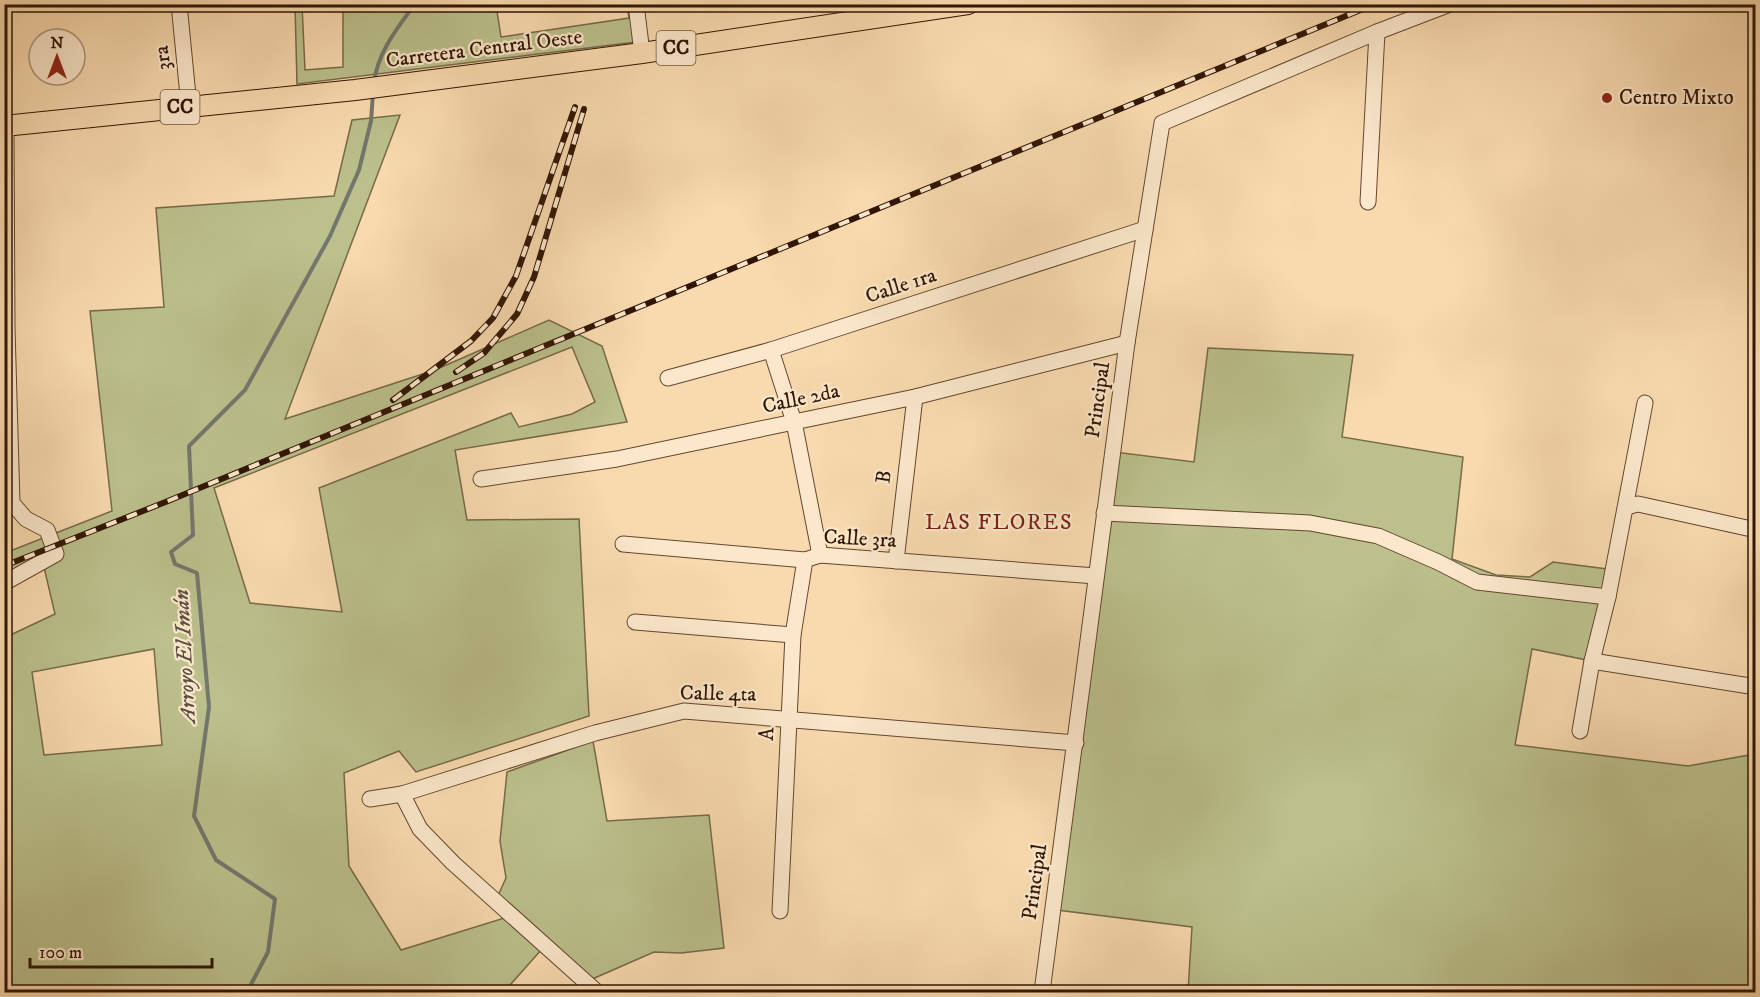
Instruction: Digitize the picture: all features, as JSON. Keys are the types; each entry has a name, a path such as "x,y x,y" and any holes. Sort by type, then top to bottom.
{"main road":[{"name":"Carretera Central Oeste","path":"5,126 355,90 642,53 957,5"}],"street":[{"name":"3ra","path":"179,4 189,106"},
{"path":"636,4 642,53"},
{"name":"Principal","path":"1042,993 1127,343 1162,123 1377,32 1450,4"},
{"path":"1368,202 1377,32"},
{"path":"4,583 56,554 47,530 26,519 12,503 5,126"},
{"name":"Calle 1ra","path":"668,378 771,350 1145,229"},
{"name":"Calle 2da","path":"481,479 617,459 915,397 1127,343"},
{"name":"A","path":"771,350 794,422 812,557 793,635 780,911"},
{"name":"B","path":"896,561 915,397"},
{"path":"1580,731 1592,661 1608,597 1645,403"},
{"path":"1626,507 1638,504 1755,530"},
{"path":"1104,513 1310,523 1378,536 1477,582 1608,597"},
{"name":"Calle 3ra","path":"623,543 1096,576"},
{"path":"635,622 793,635"},
{"path":"1592,661 1755,687"},
{"name":"Calle 4ta","path":"370,799 402,794 595,733 684,711 1076,743"},
{"path":"402,794 420,829 453,863 597,993"}],"green space":[{"path":"295,5 302,5 305,70 343,67 343,5 496,5 501,37 629,18 627,5 639,5 644,41 297,84"},
{"path":"400,115 285,419 435,370 549,320 602,346 627,422 455,450 467,520 579,519 589,716 416,772 399,751 344,773 349,866 401,950 514,915 496,900 506,878 500,841 507,772 593,741 607,821 709,815 724,948 681,953 654,952 590,980 549,941 510,985 492,992 5,992 4,638 55,614 43,563 5,585 5,553 112,511 90,311 164,307 156,208 334,196 352,120","holes":["572,347 595,402 572,414 519,427 511,413 319,488 342,612 250,603 214,488","154,649 162,745 44,755 32,672"]},
{"path":"1208,348 1353,355 1342,437 1463,457 1452,559 1496,575 1530,577 1553,562 1607,569 1592,661 1532,649 1515,745 1688,766 1755,754 1755,992 1188,992 1192,927 1057,910 1115,452 1194,462"}],"waterway":[{"name":"Arroyo El Imán","path":"374,83 384,51 395,31 415,4"},
{"name":"Arroyo El Imán","path":"247,992 268,952 275,899 216,860 194,816 209,707 197,573 175,564 171,552 193,535 189,446 245,390 330,236 359,170 371,121 373,93"}],"railway":[{"path":"4,566 168,501 1375,4"},
{"path":"393,400 471,341 493,318 516,276 575,107"},
{"path":"456,372 484,353 517,314 534,277 584,109"}],"place":[{"name":"Centro Mixto","path":"1607,98"}],"district":[{"name":"LAS FLORES","path":"999,522"}]}
